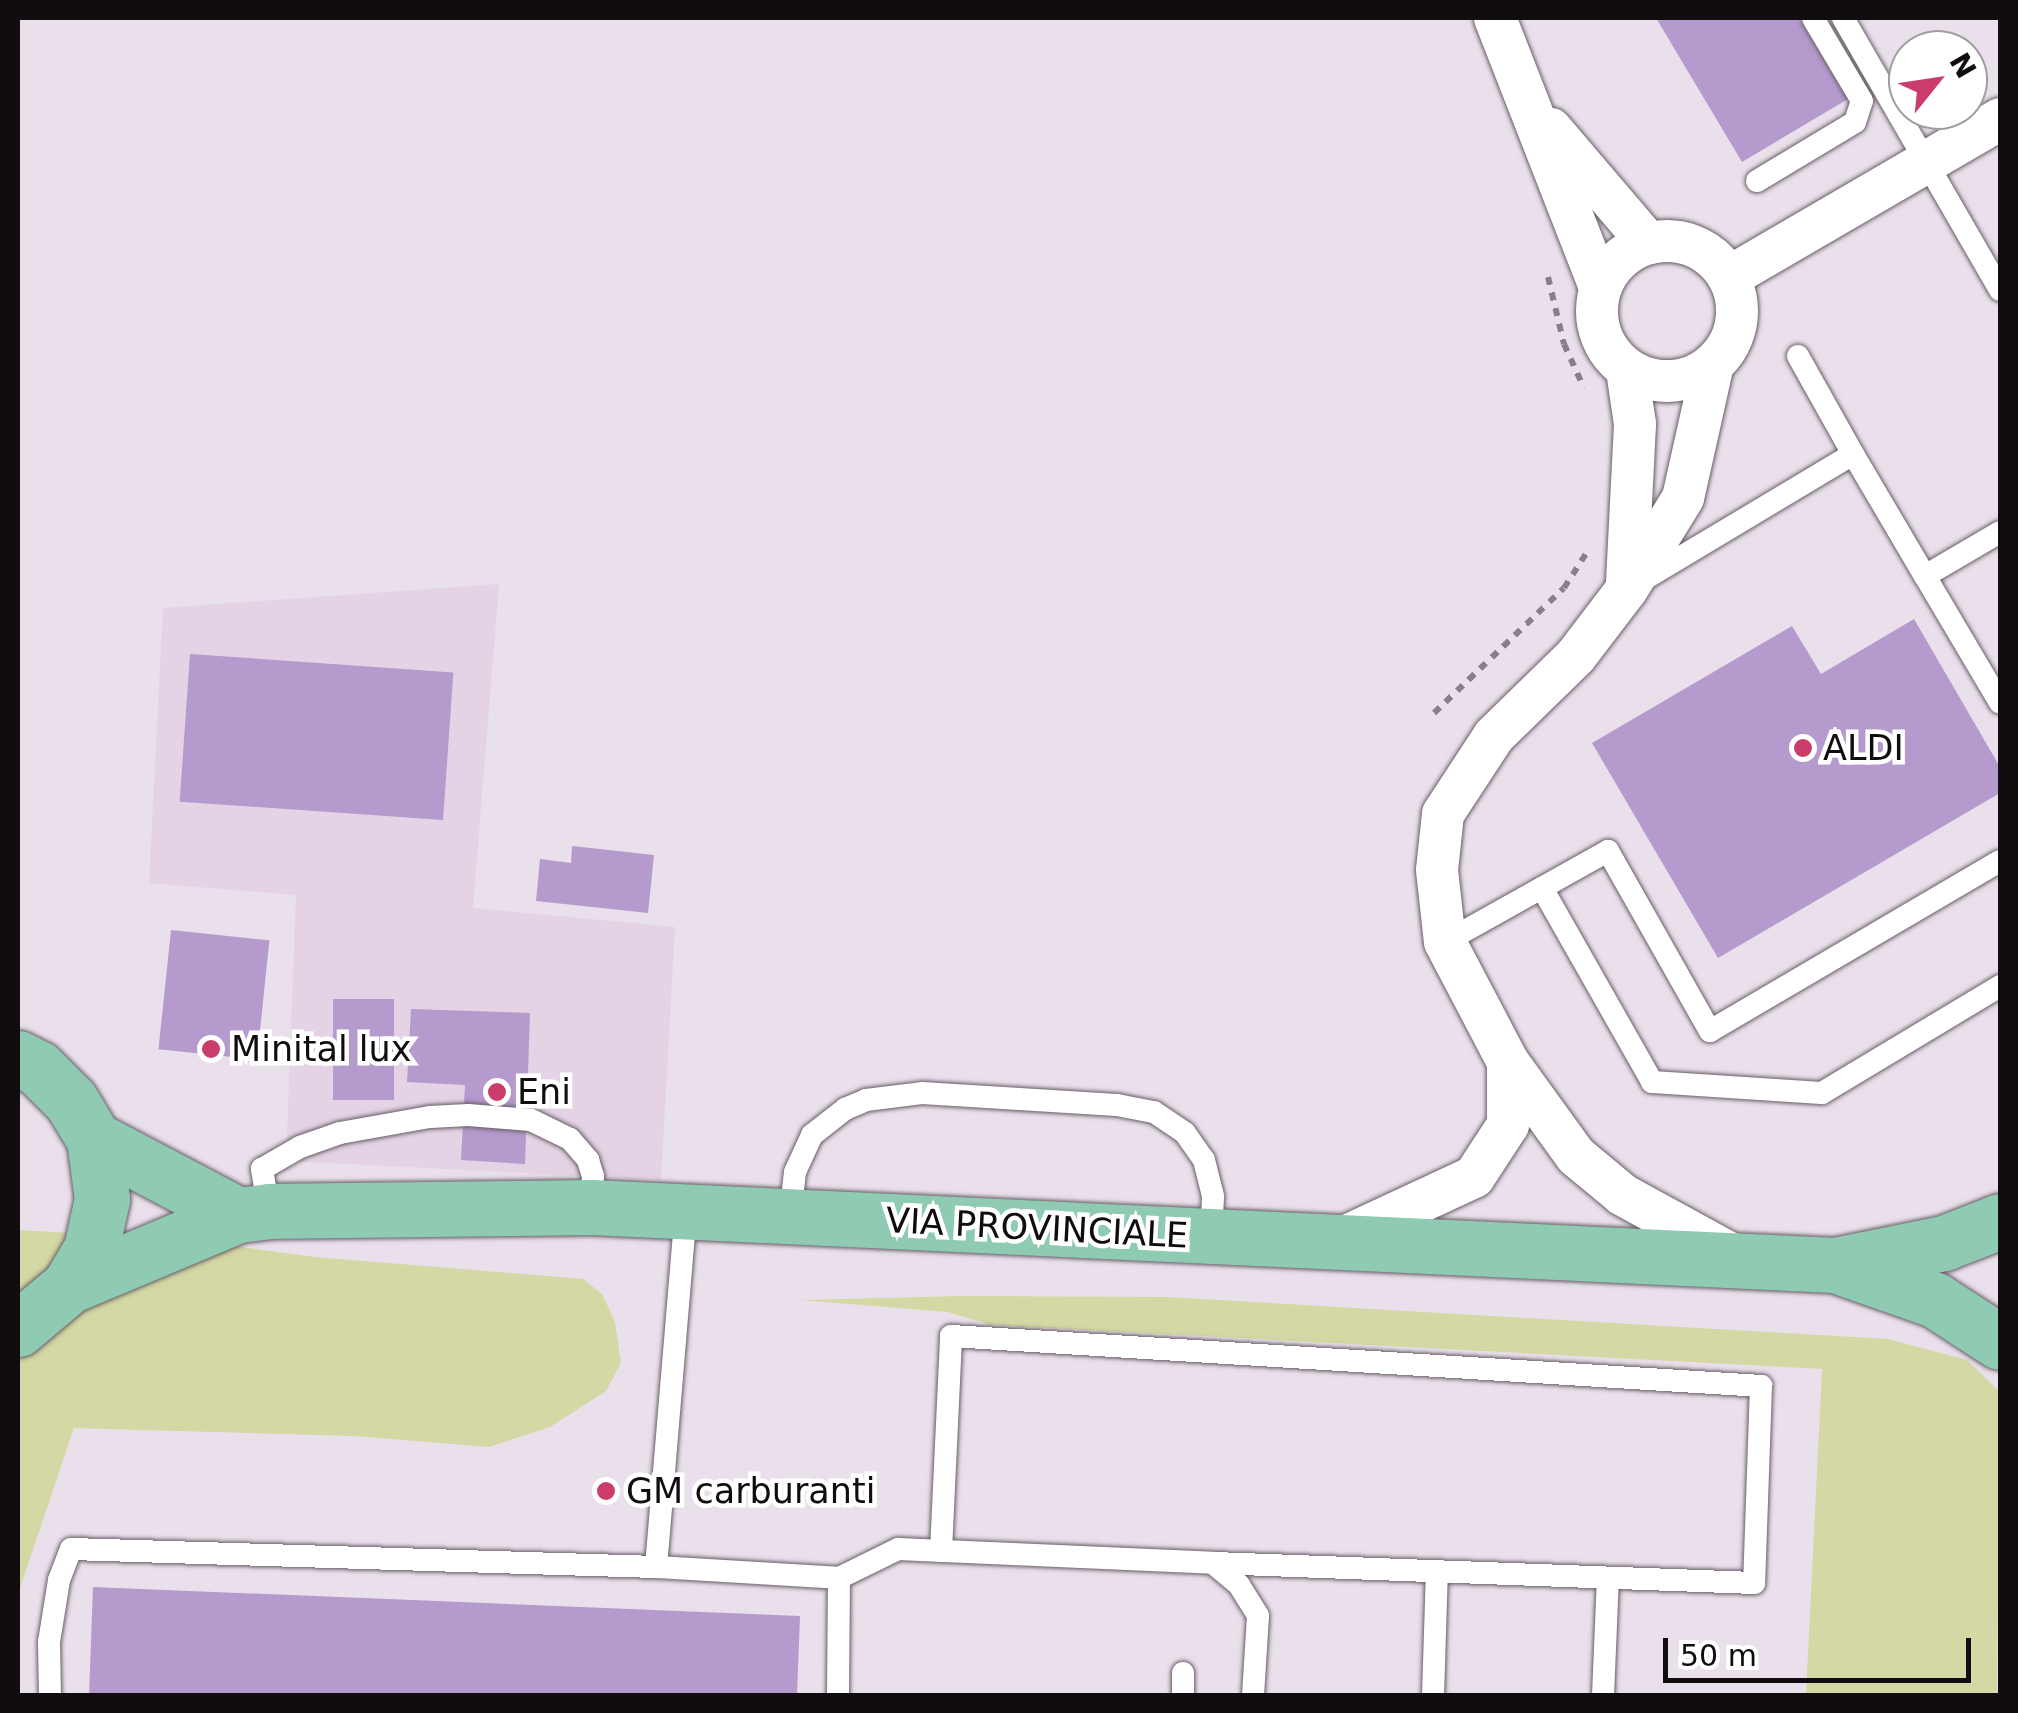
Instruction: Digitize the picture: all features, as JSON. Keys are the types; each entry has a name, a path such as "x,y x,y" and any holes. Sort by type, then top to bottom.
{"main road":[{"name":"VIA PROVINCIALE","path":"18,1058 38,1068 72,1102 94,1138 102,1199 91,1249 70,1286"},
{"name":"VIA PROVINCIALE","path":"94,1138 253,1213"},
{"name":"VIA PROVINCIALE","path":"18,1329 70,1286 253,1213 591,1207 1835,1265"},
{"path":"1835,1265 1930,1246 2000,1220"},
{"path":"1835,1265 1935,1300 2000,1342"}],"street":[{"path":"1495,18 1600,288"},
{"path":"1525,96 1600,191 1648,243"},
{"path":"1729,277 2000,120"},
{"path":"1671,240 1694,246 1714,258 1729,277 1736,300 1736,323 1729,346 1714,364 1694,377 1672,382 1648,380 1627,370 1600,334 1596,311 1600,288 1610,268 1627,252 1648,243 1671,240"},
{"path":"1714,364 1683,498 1627,589 1576,656 1494,736 1444,814 1437,870 1444,942 1508,1062 1588,1166 1623,1195 1742,1260"},
{"path":"1627,370 1635,424 1627,589"},
{"path":"1336,1242 1474,1176 1508,1126 1508,1062"}],"lane":[{"path":"1756,181 1855,122 1862,101 1812,18"},
{"path":"1843,18 2000,290"},
{"path":"1798,356 2000,703"},
{"path":"1627,589 1853,454"},
{"path":"1925,576 2000,532"},
{"path":"1444,942 1608,850 1710,1031 2000,861"},
{"path":"1542,888 1652,1082 1822,1093 2000,986"},
{"path":"790,1216 795,1172 812,1135 844,1109 866,1100 922,1094 1117,1105 1154,1112 1185,1133 1204,1160 1213,1198 1210,1236"},
{"path":"253,1213 262,1169 300,1147 358,1129 468,1116 531,1120 570,1139 588,1160 593,1176 591,1207"},
{"path":"656,1568 686,1212"},
{"path":"50,1696 49,1642 58,1580 71,1549 656,1568 839,1578 898,1549 941,1551 1213,1563 1437,1572 1754,1583 1761,1386 951,1336 941,1551"},
{"path":"1213,1563 1239,1585 1258,1616 1252,1696"},
{"path":"1434,1696 1437,1572"},
{"path":"838,1696 839,1578"},
{"path":"1603,1696 1608,1578"}],"path":[{"path":"1544,261 1564,344 1586,396"},
{"path":"1434,714 1564,588 1588,550"}],"shaded area":[{"path":"499,584 473,908 675,927 661,1180 286,1161 296,895 149,883 163,608"}],"green space":[{"path":"18,1230 183,1239 315,1257 583,1279 602,1294 615,1322 621,1363 606,1391 550,1427 489,1447 354,1436 74,1428 18,1594"},
{"path":"1167,1297 1888,1339 1967,1360 2000,1392 1997,1695 1806,1695 1822,1369 992,1325 947,1312 800,1300"}],"building":[{"path":"1656,18 1799,18 1848,99 1742,162"},
{"path":"1914,619 2000,767 2000,793 1718,958 1592,743 1792,626 1821,674"},
{"path":"190,654 453,672 443,820 180,802"},
{"path":"572,846 654,855 648,913 536,901 540,859 571,863"},
{"path":"171,930 269,940 257,1060 158,1049"},
{"path":"333,999 394,999 394,1100 333,1100"},
{"path":"411,1009 530,1013 525,1164 461,1160 465,1085 407,1082"},
{"path":"93,1587 800,1616 797,1696 89,1696"}],"place":[{"name":"ALDI","path":"1803,748"},
{"name":"Minital lux","path":"211,1049"},
{"name":"Eni","path":"497,1092"},
{"name":"GM carburanti","path":"606,1491"}]}
